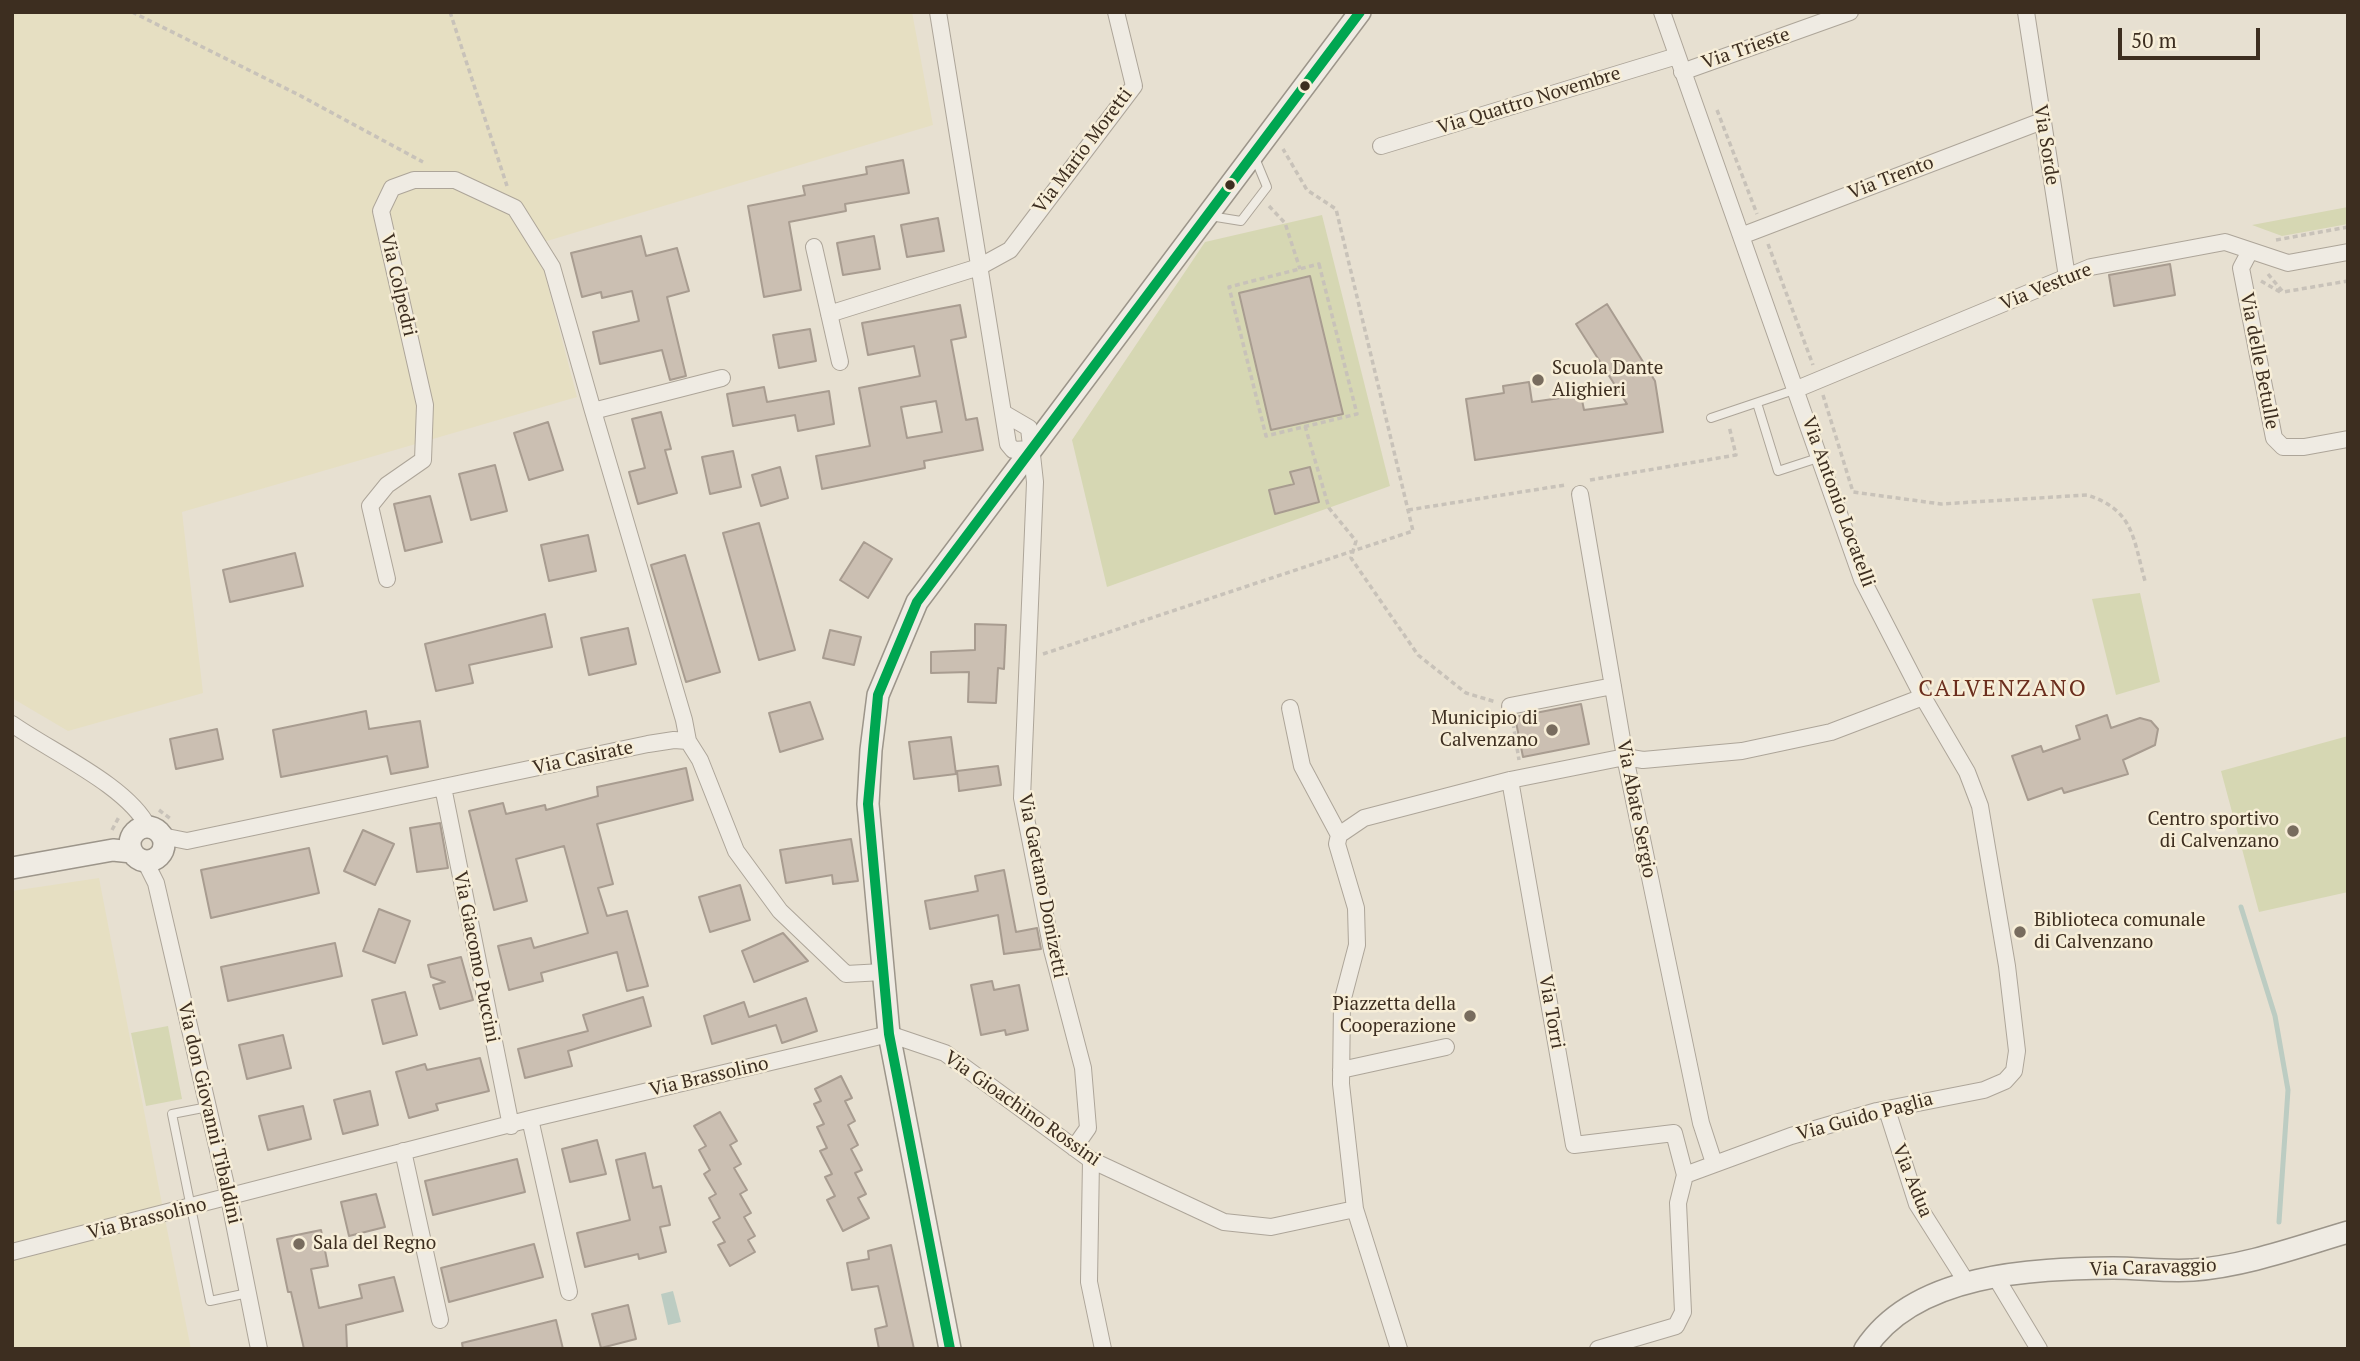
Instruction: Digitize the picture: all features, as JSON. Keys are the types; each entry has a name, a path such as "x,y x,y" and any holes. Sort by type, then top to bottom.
{"main road":[{"path":"950,1349 889,1034 868,804 870,750 878,695 917,602 1355,15"},
{"name":"Via Casirate","path":"12,868 142,844"},
{"name":"Via Caravaggio","path":"1865,1349 1875,1334 1909,1306 1966,1283 1995,1276 2112,1268 2190,1270 2227,1266 2348,1232"}],"street":[{"path":"939,12 979,267"},
{"name":"Via Mario Moretti","path":"829,314 979,267 1010,250 1134,86 1116,12"},
{"name":"Via Antonio Locatelli","path":"1662,12 1822,457 1862,579 1923,697 1967,772 1980,806 2007,966 2017,1051 2014,1071"},
{"name":"Via Trieste","path":"1679,64 1850,12"},
{"name":"Via Sorde","path":"2026,12 2067,277"},
{"name":"Via Quattro Novembre","path":"1381,146 1679,64"},
{"name":"Via Trento","path":"1741,236 2042,121"},
{"name":"Via Colpedri","path":"387,579 370,506 387,485 424,460 426,431 425,405 382,211 392,188 414,180 455,180 515,208"},
{"path":"515,208 552,267 688,741 705,771 736,851 780,911 846,974 883,972"},
{"name":"Via Vesture","path":"1797,390 2091,267 2225,242 2288,263 2348,252"},
{"path":"814,247 840,362"},
{"name":"Via delle Betulle","path":"2250,252 2241,268 2274,438 2283,447 2304,447 2348,439"},
{"name":"Via Gaetano Donizetti","path":"979,267 1004,414 1029,428 1035,482 1022,798 1052,950 1083,1068 1088,1128 1074,1148"},
{"path":"593,411 722,378"},
{"name":"Via Abate Sergio","path":"1580,494 1625,757 1701,1123 1714,1163"},
{"path":"1510,706 1613,687"},
{"path":"1339,835 1364,818 1516,779 1625,757 1643,760 1742,751 1831,732 1923,697"},
{"path":"1290,708 1302,766 1339,835 1337,844 1356,908 1357,945 1342,1002 1341,1070 1355,1209 1399,1349"},
{"path":"12,724 52,748 142,844"},
{"name":"Via Casirate","path":"142,844 187,841 648,744 688,741"},
{"name":"Via Torri","path":"1516,779 1574,1145 1674,1133 1685,1175"},
{"name":"Via Giacomo Puccini","path":"443,787 511,1126"},
{"name":"Via don Giovanni Tibaldini","path":"142,844 208,1107 260,1349"},
{"name":"Via Gioachino Rossini","path":"889,1034 945,1053 1091,1160 1224,1222 1270,1227 1355,1209"},
{"name":"Via Brassolino","path":"12,1252 530,1119 889,1034"},
{"path":"1341,1070 1446,1047"},
{"name":"Via Guido Paglia","path":"1685,1175 1791,1136 1887,1110 1983,1090 2005,1081 2014,1071"},
{"name":"Via Adua","path":"1887,1110 1917,1204 1966,1283"},
{"path":"530,1119 569,1292"},
{"path":"403,1151 440,1320"},
{"path":"1091,1160 1089,1282 1103,1349"},
{"path":"1598,1349 1676,1326 1683,1312 1678,1203 1685,1175"},
{"path":"1995,1276 2039,1349"}],"lane":[{"path":"1208,215 1241,221 1268,187 1253,154"},
{"path":"1711,418 1797,390"},
{"path":"1757,403 1778,471 1822,457"},
{"path":"208,1107 172,1114 210,1301 248,1293"}],"path":[{"path":"132,12 344,118 455,180"},
{"path":"450,12 515,208"},
{"path":"1028,659 1413,531 1336,209 1307,190 1280,144 1268,135"},
{"path":"1260,197 1285,223 1300,269"},
{"path":"2250,252 2283,292 2348,282"},
{"path":"1319,264 1357,414 1266,436 1229,287 1300,269 1319,264"},
{"path":"2241,268 2283,294 2348,282"},
{"path":"1408,510 1736,455 1726,413"},
{"path":"1305,426 1329,508 1356,541 1351,558 1418,654 1466,693 1510,706 1516,779"}],"shaded area":[{"path":"12,12 912,12 933,125 537,244 577,397 182,512 203,693 68,731 12,698"},
{"path":"99,878 191,1349 12,1349 12,891"},
{"path":"673,1291 681,1322 668,1325 661,1294"}],"green space":[{"path":"2348,207 2348,224 2282,236 2252,225"},
{"path":"1322,215 1390,486 1107,587 1072,440 1205,242"},
{"path":"2140,593 2160,682 2116,695 2092,599"},
{"name":"Centro sportivo di Calvenzano","path":"2348,736 2348,892 2259,912 2221,771"},
{"path":"168,1026 182,1099 146,1106 131,1033"}],"building":[{"path":"903,160 909,193 845,204 846,211 789,222 801,290 764,297 748,206 805,195 803,186 867,174 866,167"},
{"path":"938,218 944,251 907,257 901,225"},
{"path":"641,236 646,256 677,248 689,291 667,297 686,376 670,380 662,350 600,364 593,332 639,321 632,291 602,298 601,292 582,297 571,253"},
{"path":"874,236 880,269 843,275 837,243"},
{"path":"2170,264 2175,295 2114,306 2109,275"},
{"path":"1310,276 1343,414 1271,430 1239,293"},
{"path":"1607,304 1655,381 1663,432 1475,460 1466,399 1504,393 1503,386 1529,382 1532,402 1581,395 1584,410 1627,404 1576,324"},
{"path":"960,305 966,337 951,340 966,420 977,418 983,450 924,461 925,468 822,489 816,456 870,446 859,388 920,376 914,346 868,355 862,323","holes":["936,401 942,432 907,438 901,407"]},
{"path":"810,329 816,361 779,368 773,335"},
{"path":"764,387 767,402 829,391 834,424 798,431 795,415 733,426 727,394"},
{"path":"661,412 671,449 665,450 677,493 638,504 629,472 645,468 632,419"},
{"path":"548,422 563,470 529,480 514,433"},
{"path":"733,451 741,487 710,494 702,457"},
{"path":"495,465 507,511 471,520 459,474"},
{"path":"780,467 788,498 761,506 752,475"},
{"path":"1310,467 1319,502 1275,514 1269,490 1294,484 1290,472"},
{"path":"430,496 442,542 405,551 394,504"},
{"path":"759,523 795,650 759,660 723,533"},
{"path":"588,535 596,571 549,581 541,545"},
{"path":"864,542 892,559 868,598 840,580"},
{"path":"295,553 303,586 230,602 223,570"},
{"path":"685,555 720,672 686,682 651,565"},
{"path":"545,614 552,647 469,665 473,683 436,691 425,644"},
{"path":"975,624 1006,625 1004,669 998,668 996,703 968,702 969,672 931,673 931,652 975,650"},
{"path":"628,628 636,664 589,675 581,638"},
{"path":"830,630 861,637 854,665 823,658"},
{"path":"810,702 823,739 780,752 769,713"},
{"path":"1581,704 1589,744 1523,757 1515,717"},
{"path":"366,711 369,729 420,721 428,767 391,774 387,756 281,777 273,730"},
{"path":"2107,715 2111,728 2140,718 2151,721 2158,729 2155,745 2123,760 2128,774 2064,793 2062,788 2028,800 2012,756 2041,746 2043,752 2080,739 2076,726"},
{"path":"217,729 223,759 176,769 170,739"},
{"path":"951,737 956,774 914,779 909,742"},
{"path":"998,766 1001,785 959,791 957,771"},
{"path":"686,768 693,800 597,824 613,884 598,888 607,916 627,911 648,986 627,991 617,952 541,973 543,981 509,990 498,946 531,938 534,948 588,933 564,846 516,859 527,901 494,910 469,811 503,803 506,814 545,805 546,810 598,796 597,787"},
{"path":"440,823 448,868 417,872 410,828"},
{"path":"363,830 394,844 375,885 344,871"},
{"path":"851,839 858,881 833,884 832,875 786,883 780,850"},
{"path":"309,848 319,893 211,918 201,870"},
{"path":"1004,870 1016,932 1037,928 1041,949 1004,954 998,915 930,929 925,901 978,891 975,876"},
{"path":"740,885 750,920 710,932 699,897"},
{"path":"379,909 410,921 395,963 363,951"},
{"path":"783,933 808,961 754,982 742,951"},
{"path":"335,943 342,976 228,1001 221,967"},
{"path":"461,957 473,1000 440,1009 433,985 445,982 431,977 428,965"},
{"path":"992,981 994,990 1019,985 1028,1030 1006,1035 1005,1030 981,1035 971,985"},
{"path":"405,992 417,1035 383,1044 372,1000"},
{"path":"643,997 651,1026 568,1051 572,1066 525,1078 518,1049 588,1031 583,1015"},
{"path":"806,998 817,1031 782,1043 776,1025 712,1044 704,1016 744,1002 749,1017"},
{"path":"283,1035 291,1068 247,1079 239,1045"},
{"path":"480,1058 489,1091 436,1104 438,1110 409,1118 396,1072 425,1064 427,1070"},
{"path":"841,1076 852,1098 845,1101 855,1121 848,1125 858,1145 851,1149 862,1170 855,1173 866,1194 858,1198 869,1218 843,1231 827,1200 835,1196 825,1177 832,1174 820,1151 827,1148 817,1127 824,1124 814,1104 821,1101 815,1089"},
{"path":"370,1091 378,1125 343,1134 334,1100"},
{"path":"303,1106 311,1139 268,1150 259,1116"},
{"path":"720,1112 737,1141 730,1145 741,1164 734,1168 747,1190 740,1194 751,1213 744,1217 755,1236 748,1240 755,1252 730,1266 718,1245 725,1242 713,1222 720,1218 709,1198 716,1194 704,1174 710,1170 699,1150 706,1146 694,1126"},
{"path":"597,1140 606,1174 570,1182 562,1149"},
{"path":"645,1153 653,1188 661,1186 670,1225 660,1227 666,1252 639,1259 638,1254 585,1267 577,1233 630,1220 616,1160"},
{"path":"517,1159 525,1192 433,1215 425,1181"},
{"path":"376,1194 385,1227 349,1236 341,1202"},
{"path":"321,1230 328,1266 311,1269 319,1308 362,1298 359,1285 394,1277 403,1311 346,1325 347,1349 304,1349 291,1292 288,1292 277,1239"},
{"path":"534,1244 543,1277 449,1302 441,1268"},
{"path":"891,1245 914,1349 879,1349 875,1329 887,1326 878,1286 852,1290 847,1263 869,1259 868,1251"},
{"path":"628,1305 636,1339 601,1348 592,1314"},
{"path":"556,1320 563,1349 463,1349 462,1343"}],"waterway":[{"path":"2241,907 2275,1016 2288,1090 2279,1222"}],"transit line":[{"path":"950,1349 889,1034 868,804 878,695 917,602 1360,12"}],"place":[{"name":"Scuola Dante Alighieri","path":"1538,380"},
{"name":"Municipio di Calvenzano","path":"1552,730"},
{"name":"Centro sportivo di Calvenzano","path":"2293,831"},
{"name":"Biblioteca comunale di Calvenzano","path":"2020,932"},
{"name":"Piazzetta della Cooperazione","path":"1470,1016"},
{"name":"Sala del Regno","path":"299,1244"}],"district":[{"name":"CALVENZANO","path":"2003,689"}]}
